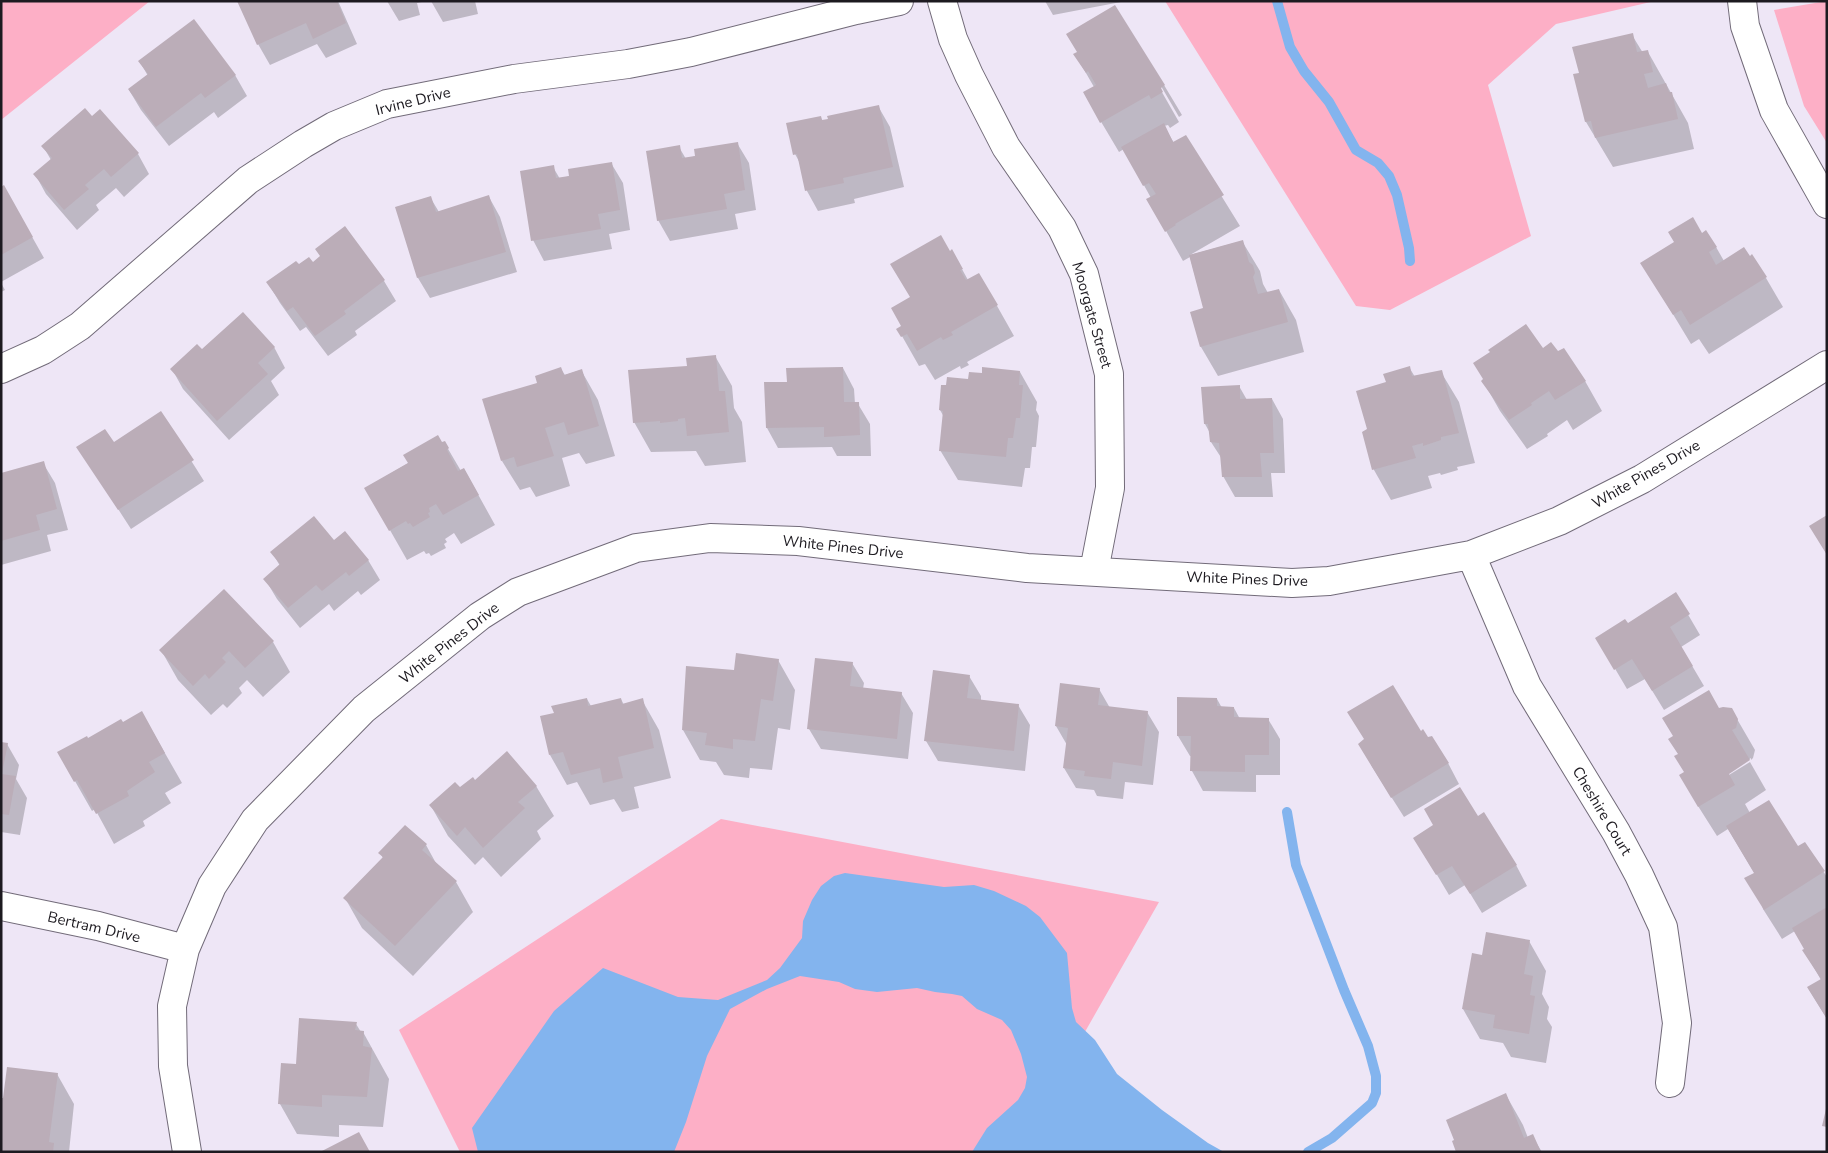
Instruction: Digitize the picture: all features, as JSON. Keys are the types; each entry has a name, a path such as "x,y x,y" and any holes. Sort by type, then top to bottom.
{"street":[{"name":"Irvine Drive","path":"1,369 43,350 80,326 248,180 334,126 387,104 514,79 628,64 691,52 899,1"},
{"name":"Moorgate Street","path":"942,1 953,39 1006,147 1062,228 1084,274 1109,374 1110,488 1094,571"},
{"path":"1742,1 1745,26 1774,110 1827,204"},
{"name":"White Pines Drive","path":"188,1152 173,1066 172,1006 186,949 212,886 255,820 364,709 480,616 518,592 636,548 710,538 798,541 1027,568 1292,583 1329,581 1471,556 1559,521 1642,479 1827,365"},
{"name":"Cheshire Court","path":"1471,556 1527,686 1616,832 1639,875 1663,927 1677,1023 1670,1083"},
{"name":"Bertram Drive","path":"1,906 98,926 186,949"}],"shaded area":[{"path":"1,1 150,1 1,120"},
{"path":"1165,1 1655,1 1556,24 1488,85 1531,236 1390,310 1356,306"},
{"path":"1827,1 1827,143 1804,106 1774,10"},
{"path":"721,819 1159,902 1037,1116 1115,1152 460,1152 399,1030"}],"water":[{"path":"845,873 944,887 974,885 994,891 1026,906 1040,917 1067,953 1072,1008 1076,1022 1095,1040 1117,1074 1162,1110 1208,1143 1224,1152 972,1152 987,1128 1018,1100 1025,1088 1027,1077 1021,1054 1011,1030 1002,1020 977,1009 962,996 917,988 877,992 855,989 839,982 800,976 767,989 730,1009 707,1056 686,1122 674,1152 478,1152 472,1128 554,1011 603,968 678,997 718,1000 767,980 780,968 802,938 803,921 812,900 821,886 834,876"}],"building":[{"path":"237,1 337,1 346,23 313,39 306,23 257,45"},
{"path":"1115,5 1165,85 1161,88 1163,92 1151,99 1149,95 1100,123 1083,92 1096,85 1088,71 1086,73 1073,54 1077,52 1066,34"},
{"path":"194,19 236,75 205,98 201,93 156,127 128,89 148,74 138,61"},
{"path":"1633,33 1637,52 1648,50 1653,72 1644,74 1648,88 1666,83 1669,92 1672,92 1678,119 1595,138 1591,121 1585,122 1573,74 1579,73 1572,47"},
{"path":"879,105 893,167 843,178 844,183 805,191 797,154 793,155 786,123 821,116 822,120 828,119 827,116"},
{"path":"85,108 92,116 100,109 139,153 111,177 104,169 85,185 89,189 64,210 33,174 52,158 41,146"},
{"path":"1164,123 1173,142 1186,135 1224,195 1165,232 1146,199 1156,194 1149,183 1143,186 1121,147"},
{"path":"738,142 745,190 724,194 727,209 657,221 646,151 680,145 682,158 695,156 694,149"},
{"path":"612,162 620,210 598,214 601,229 531,241 520,171 554,165 556,178 569,176 568,169"},
{"path":"4,185 33,237 1,255 1,187"},
{"path":"489,195 506,252 417,278 395,207 431,196 436,212"},
{"path":"1693,217 1702,233 1706,230 1717,247 1709,252 1716,265 1744,247 1750,256 1752,254 1767,277 1690,325 1681,310 1673,315 1640,263 1674,242 1668,232"},
{"path":"345,226 385,280 344,311 346,314 315,336 293,307 287,311 266,282 296,261 299,264 309,257 313,262 320,256 315,249"},
{"path":"941,235 950,251 952,249 963,269 960,270 966,280 979,273 998,305 951,332 953,335 943,340 941,337 917,351 907,334 901,337 896,329 901,326 891,308 910,297 890,264"},
{"path":"1243,240 1249,262 1253,265 1255,273 1253,277 1258,294 1279,289 1288,322 1200,347 1190,312 1203,308 1189,255"},
{"path":"243,312 275,347 258,363 268,374 217,421 170,369 197,344 202,349"},
{"path":"1526,324 1543,348 1551,342 1558,351 1564,348 1586,381 1555,400 1549,391 1509,420 1481,381 1483,379 1473,363 1490,352 1488,350"},
{"path":"716,355 719,391 725,391 729,432 687,436 685,418 678,419 678,421 660,423 660,421 633,423 628,370 687,366 686,358"},
{"path":"1410,366 1412,376 1442,370 1459,433 1441,437 1441,440 1423,446 1423,443 1412,446 1416,458 1372,470 1362,432 1367,429 1356,391 1386,382 1383,374"},
{"path":"561,367 564,375 582,369 599,426 568,435 564,422 545,428 554,456 517,467 514,457 501,461 482,399 537,383 535,376"},
{"path":"843,367 844,402 859,402 860,435 824,437 824,427 766,428 764,382 787,382 786,368"},
{"path":"982,367 1020,371 1019,385 1023,385 1020,418 1016,418 1013,438 1008,438 1006,457 939,451 943,411 939,410 941,385 946,385 947,377 968,379 969,372 982,373"},
{"path":"1240,385 1240,399 1272,398 1274,453 1260,453 1262,477 1222,477 1219,443 1210,442 1208,424 1204,424 1201,387"},
{"path":"161,411 194,460 118,510 76,447 105,429 114,442"},
{"path":"438,435 449,448 447,450 458,471 464,468 479,495 443,515 436,504 429,508 430,512 428,513 430,517 413,527 406,521 389,531 364,488 408,463 403,455"},
{"path":"44,461 57,509 36,515 40,530 1,541 1,473"},
{"path":"1827,515 1827,555 1809,526"},
{"path":"314,516 334,540 345,531 369,560 349,576 346,572 322,591 316,585 288,608 263,579 280,564 270,552"},
{"path":"224,589 274,641 245,668 229,651 222,658 226,662 209,679 205,674 193,686 159,650"},
{"path":"1676,592 1690,614 1670,627 1693,666 1652,691 1632,659 1614,670 1595,638 1625,619 1628,623"},
{"path":"736,653 779,659 773,701 761,699 755,741 733,739 733,749 705,745 707,733 682,730 686,666 734,670"},
{"path":"815,658 853,662 850,686 902,692 897,739 807,729"},
{"path":"933,670 970,675 967,698 1019,704 1014,751 924,741"},
{"path":"1060,683 1100,688 1098,705 1148,711 1142,766 1113,762 1111,779 1084,776 1085,771 1063,768 1068,728 1055,726"},
{"path":"1393,685 1421,731 1423,729 1428,737 1432,736 1449,763 1391,798 1358,744 1364,739 1347,712"},
{"path":"1709,690 1719,708 1732,708 1738,719 1736,728 1732,730 1750,760 1729,774 1735,785 1698,807 1679,775 1684,772 1674,756 1678,754 1668,739 1673,736 1662,718"},
{"path":"1177,697 1217,698 1217,706 1234,707 1234,717 1269,718 1269,755 1245,755 1245,772 1190,771 1191,736 1177,736"},
{"path":"587,698 588,706 621,698 622,704 643,698 654,748 618,757 623,778 603,783 600,768 571,775 563,752 549,755 540,716 554,713 551,706"},
{"path":"142,711 165,753 149,762 155,772 127,791 129,796 96,814 77,780 74,782 57,752 87,736 88,738 121,719 123,722"},
{"path":"1,742 8,743 2,773 1,773"},
{"path":"507,751 537,786 518,802 525,808 483,848 465,827 457,836 429,805 455,782 460,787 473,777 475,780"},
{"path":"1,774 16,776 9,815 1,814"},
{"path":"1460,787 1478,816 1484,812 1517,865 1470,894 1452,866 1436,875 1413,838 1433,825 1424,809"},
{"path":"1769,800 1798,846 1805,842 1825,871 1764,910 1744,878 1754,873 1726,826"},
{"path":"405,825 427,844 422,850 457,881 395,946 343,898 383,857 378,853"},
{"path":"1827,907 1827,1019 1807,987 1821,979 1802,950 1804,949 1792,928"},
{"path":"1486,932 1530,940 1524,974 1533,976 1530,995 1535,996 1529,1034 1493,1028 1495,1015 1462,1009 1472,953 1482,955"},
{"path":"299,1018 357,1022 355,1030 364,1031 363,1046 372,1048 367,1097 322,1095 322,1107 278,1104 281,1063 296,1064"},
{"path":"7,1067 58,1073 49,1142 54,1143 53,1152 1,1152 1,1098 3,1098"},
{"path":"1506,1093 1524,1138 1533,1134 1541,1152 1456,1152 1452,1141 1454,1140 1446,1120"},
{"path":"1827,1109 1827,1127 1822,1126"},
{"path":"359,1132 370,1152 320,1152"}],"waterway":[{"path":"1277,1 1290,47 1304,71 1329,102 1356,150 1378,163 1389,176 1397,195 1409,248 1410,261"},
{"path":"1287,812 1296,865 1344,990 1368,1046 1376,1076 1376,1093 1372,1103 1332,1138 1308,1152"}]}
